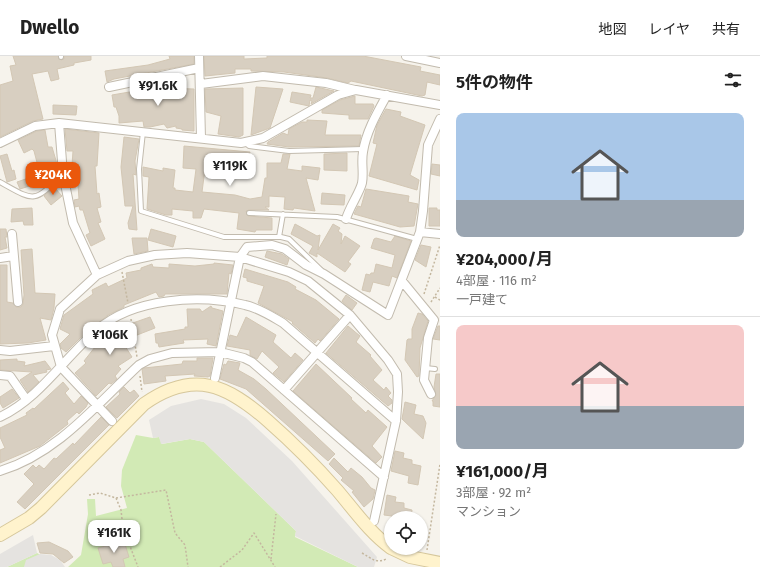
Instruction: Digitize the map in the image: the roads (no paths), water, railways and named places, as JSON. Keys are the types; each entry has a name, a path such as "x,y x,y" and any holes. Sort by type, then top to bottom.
{"street":[{"path":"200,56 201,138"},
{"path":"411,56 440,63"},
{"path":"109,87 199,68"},
{"path":"201,84 263,76 326,83 440,105"},
{"path":"0,143 35,126 59,123 201,138 234,143 244,142 263,138 338,95 356,90"},
{"path":"346,219 350,206 362,184 364,148 374,119 387,95"},
{"path":"215,378 240,257 247,247 272,245 284,249 306,265 324,274 388,315 418,235 423,211 428,145 440,119"},
{"path":"59,123 63,174 73,223 97,275"},
{"path":"12,234 18,302"},
{"path":"418,235 440,234"},
{"path":"112,421 95,406 61,367 52,336 60,309 97,275 121,264 156,255 187,253 240,257 267,264 308,281 350,315 388,360 397,374 398,392 396,421 374,521"},
{"path":"0,258 14,256"},
{"path":"402,281 437,320 428,338 424,380 431,394"},
{"path":"0,417 12,411 26,400 97,330 115,317 130,310 152,304 192,300 231,302 246,305 267,313 283,323 396,421"},
{"path":"284,390 350,315"},
{"path":"0,350 10,351 54,346"},
{"path":"0,471 43,452 63,437 139,365 150,359 172,353 220,352 244,358 252,362 384,477"},
{"path":"0,375 10,376 26,400"},
{"path":"0,535 29,518 41,508 144,404 163,392 191,385 213,387 239,397 307,456 384,546"},
{"path":"402,555 440,563"}],"lane":[{"path":"143,132 139,170 141,211 224,237 279,237 290,239 324,274"},
{"path":"244,142 249,146 289,151 364,148"},
{"path":"0,182 27,197 41,195 63,174"},
{"path":"249,214 337,217 418,235"},
{"path":"279,237 283,214"},
{"path":"425,368 435,369"}]}
